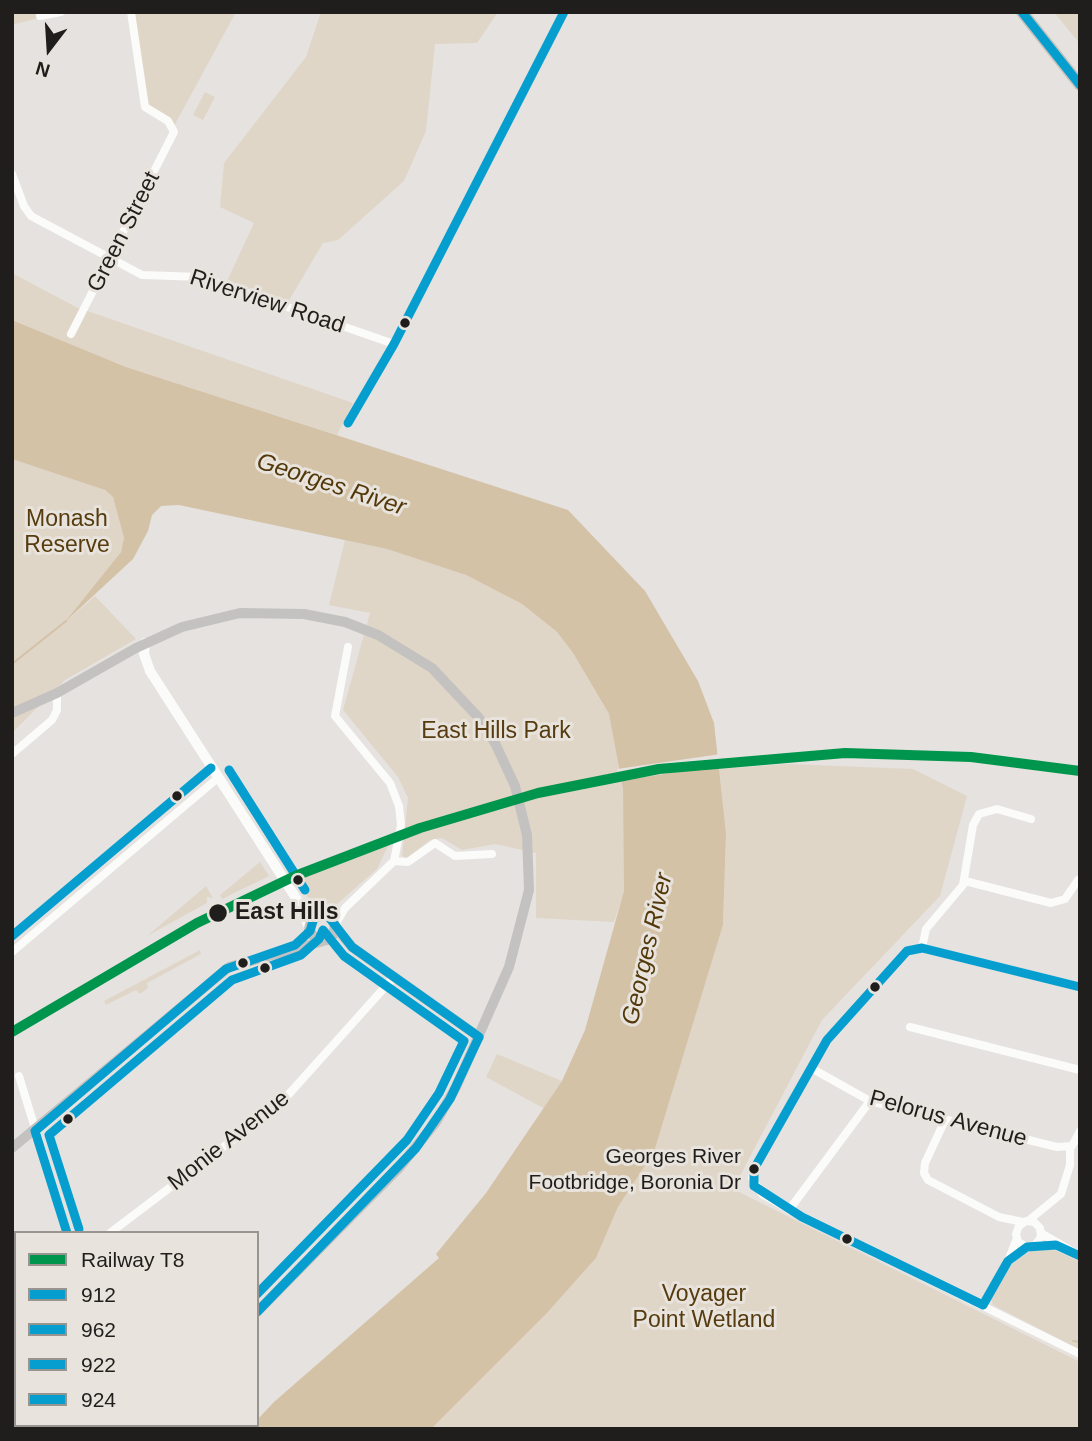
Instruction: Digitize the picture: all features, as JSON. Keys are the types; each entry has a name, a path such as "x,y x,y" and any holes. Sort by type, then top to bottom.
{"main road":[{"path":"1022,12 1080,85"},
{"path":"12,713 57,693 145,643 211,618 272,611 337,620 394,643 448,682 490,734 520,801 530,871 526,901 513,956 450,1099 416,1148 259,1310"},
{"path":"279,952 295,945 309,929 311,921 322,915 331,918 352,947 479,1037"},
{"path":"12,1148 226,969 325,941 336,927"},
{"path":"309,929 315,939 352,947"}],"street":[{"path":"40,16 61,12"},
{"name":"Green Street","path":"71,334 171,142 173,128 145,107 131,12"},
{"path":"348,423 394,344 564,12"},
{"name":"Riverview Road","path":"12,174 21,200 32,216 147,276 180,274 201,277 394,344"},
{"path":"145,643 144,654 150,671 296,898 309,929"},
{"path":"336,927 345,908 394,861 401,816 395,791 335,716 348,647"},
{"path":"128,652 150,671"},
{"path":"12,754 52,720 57,710 57,693"},
{"path":"12,952 219,777"},
{"path":"922,948 924,932 961,891 965,881 973,825 979,814 997,808 1031,819"},
{"path":"394,861 408,862 433,843 440,844 452,855 459,857 492,854"},
{"path":"965,881 1051,903 1065,899 1078,880"},
{"path":"296,898 322,915 345,908"},
{"path":"1080,987 922,948 903,955 830,1037 752,1173 754,1186 789,1210 1080,1354"},
{"name":"Monie Avenue","path":"113,1231 281,1104 394,977"},
{"path":"910,1027 1080,1070"},
{"name":"Pelorus Avenue","path":"811,1068 870,1101 1070,1148"},
{"path":"19,1076 66,1231"},
{"path":"789,1210 870,1101"},
{"path":"945,1119 925,1163 926,1177 932,1183 999,1216 1025,1222 1040,1230 1056,1245 1080,1256"},
{"path":"983,1306 1008,1261 1016,1235 1025,1222 1044,1210 1063,1190 1071,1161 1070,1148 1077,1141 1080,1131"},
{"path":"1036,1244 1044,1210"},
{"path":"999,1216 1027,1247"},
{"path":"1008,1261 1027,1247 1036,1244 1056,1245"}],"green space":[{"path":"12,12 61,12 12,25"},
{"path":"131,12 236,12 173,128 150,111"},
{"path":"321,12 498,12 477,43 435,44 426,131 404,181 338,240 323,243 288,302 227,281 254,223 220,207 224,163 306,57"},
{"path":"1054,12 1080,12 1080,44"},
{"path":"205,92 215,97 203,120 193,115"},
{"path":"12,273 76,307 353,403 337,435 126,367 12,320"},
{"name":"Monash Reserve","path":"12,459 84,482 105,490 113,497 124,538 121,552 69,619 95,596 136,639 65,680 12,733"},
{"name":"East Hills Park","path":"345,540 388,549 466,575 522,604 557,632 573,653 609,714 619,752 626,860 624,892 614,922 536,918 536,853 495,844 462,850 442,838 430,840 407,858 402,856 408,798 398,777 343,710 370,613 329,605"},
{"name":"Voyager Point Wetland","path":"788,764 913,769 967,796 940,896 822,1020 733,1189 1080,1362 1080,1429 431,1429 547,1313 596,1258 618,1207 654,1152 723,925 726,833 719,769"},
{"path":"390,842 377,869 328,909 310,901 296,878"},
{"path":"260,862 269,876 222,899 220,895"},
{"path":"206,886 213,898 207,897 207,903 147,936"},
{"path":"200,950 201,954 147,983 148,988 140,994 136,990 106,1005 104,1001"},
{"path":"497,1054 562,1081 545,1109 486,1077"},
{"path":"1034,1249 1052,1249 1080,1262 1080,1350 993,1305 991,1299 1012,1263"}],"water":[{"name":"Georges River","path":"12,320 126,367 568,510 645,591 698,681 714,723 726,833 723,925 654,1152 618,1207 596,1258 547,1313 431,1429 249,1429 259,1427 259,1418 274,1402 439,1258 436,1254 486,1193 562,1081 585,1030 624,891 623,789 609,714 573,653 557,632 522,604 466,575 387,549 179,505 161,506 152,515 148,531 133,559 65,622 121,552 124,538 113,497 105,490 12,459"}],"pier":[{"path":"721,754 722,765 619,781 617,769"}],"waterway":[{"path":"12,664 66,621"},
{"path":"1073,1341 1080,1342"}],"rail line":[{"name":"T8","path":"12,1032 197,923 295,876 420,828 538,793 659,769 845,753 971,757 1080,771"}],"transit line":[{"name":"912","path":"348,423 394,344 564,12"},
{"name":"912","path":"1022,12 1080,85"},
{"name":"924","path":"12,936 211,768"},
{"name":"924","path":"229,770 305,890"},
{"name":"962","path":"66,1231 35,1131 226,969 295,945 310,931 314,918 328,916 352,947 479,1037 450,1099 416,1148 259,1310"},
{"name":"922","path":"79,1229 49,1135 232,980 301,955 319,939 323,930 344,956 464,1041 439,1093 407,1140 259,1292"},
{"name":"912","path":"754,1186 754,1169 827,1040 907,951 922,948 1080,987"},
{"name":"912","path":"754,1186 802,1217 983,1305"},
{"name":"912","path":"983,1305 1008,1261 1027,1247 1056,1245 1080,1256"}],"place":[{"name":"East Hills","path":"218,913"},
{"name":"Georges River Footbridge, Boronia Dr","path":"754,1169"}]}
